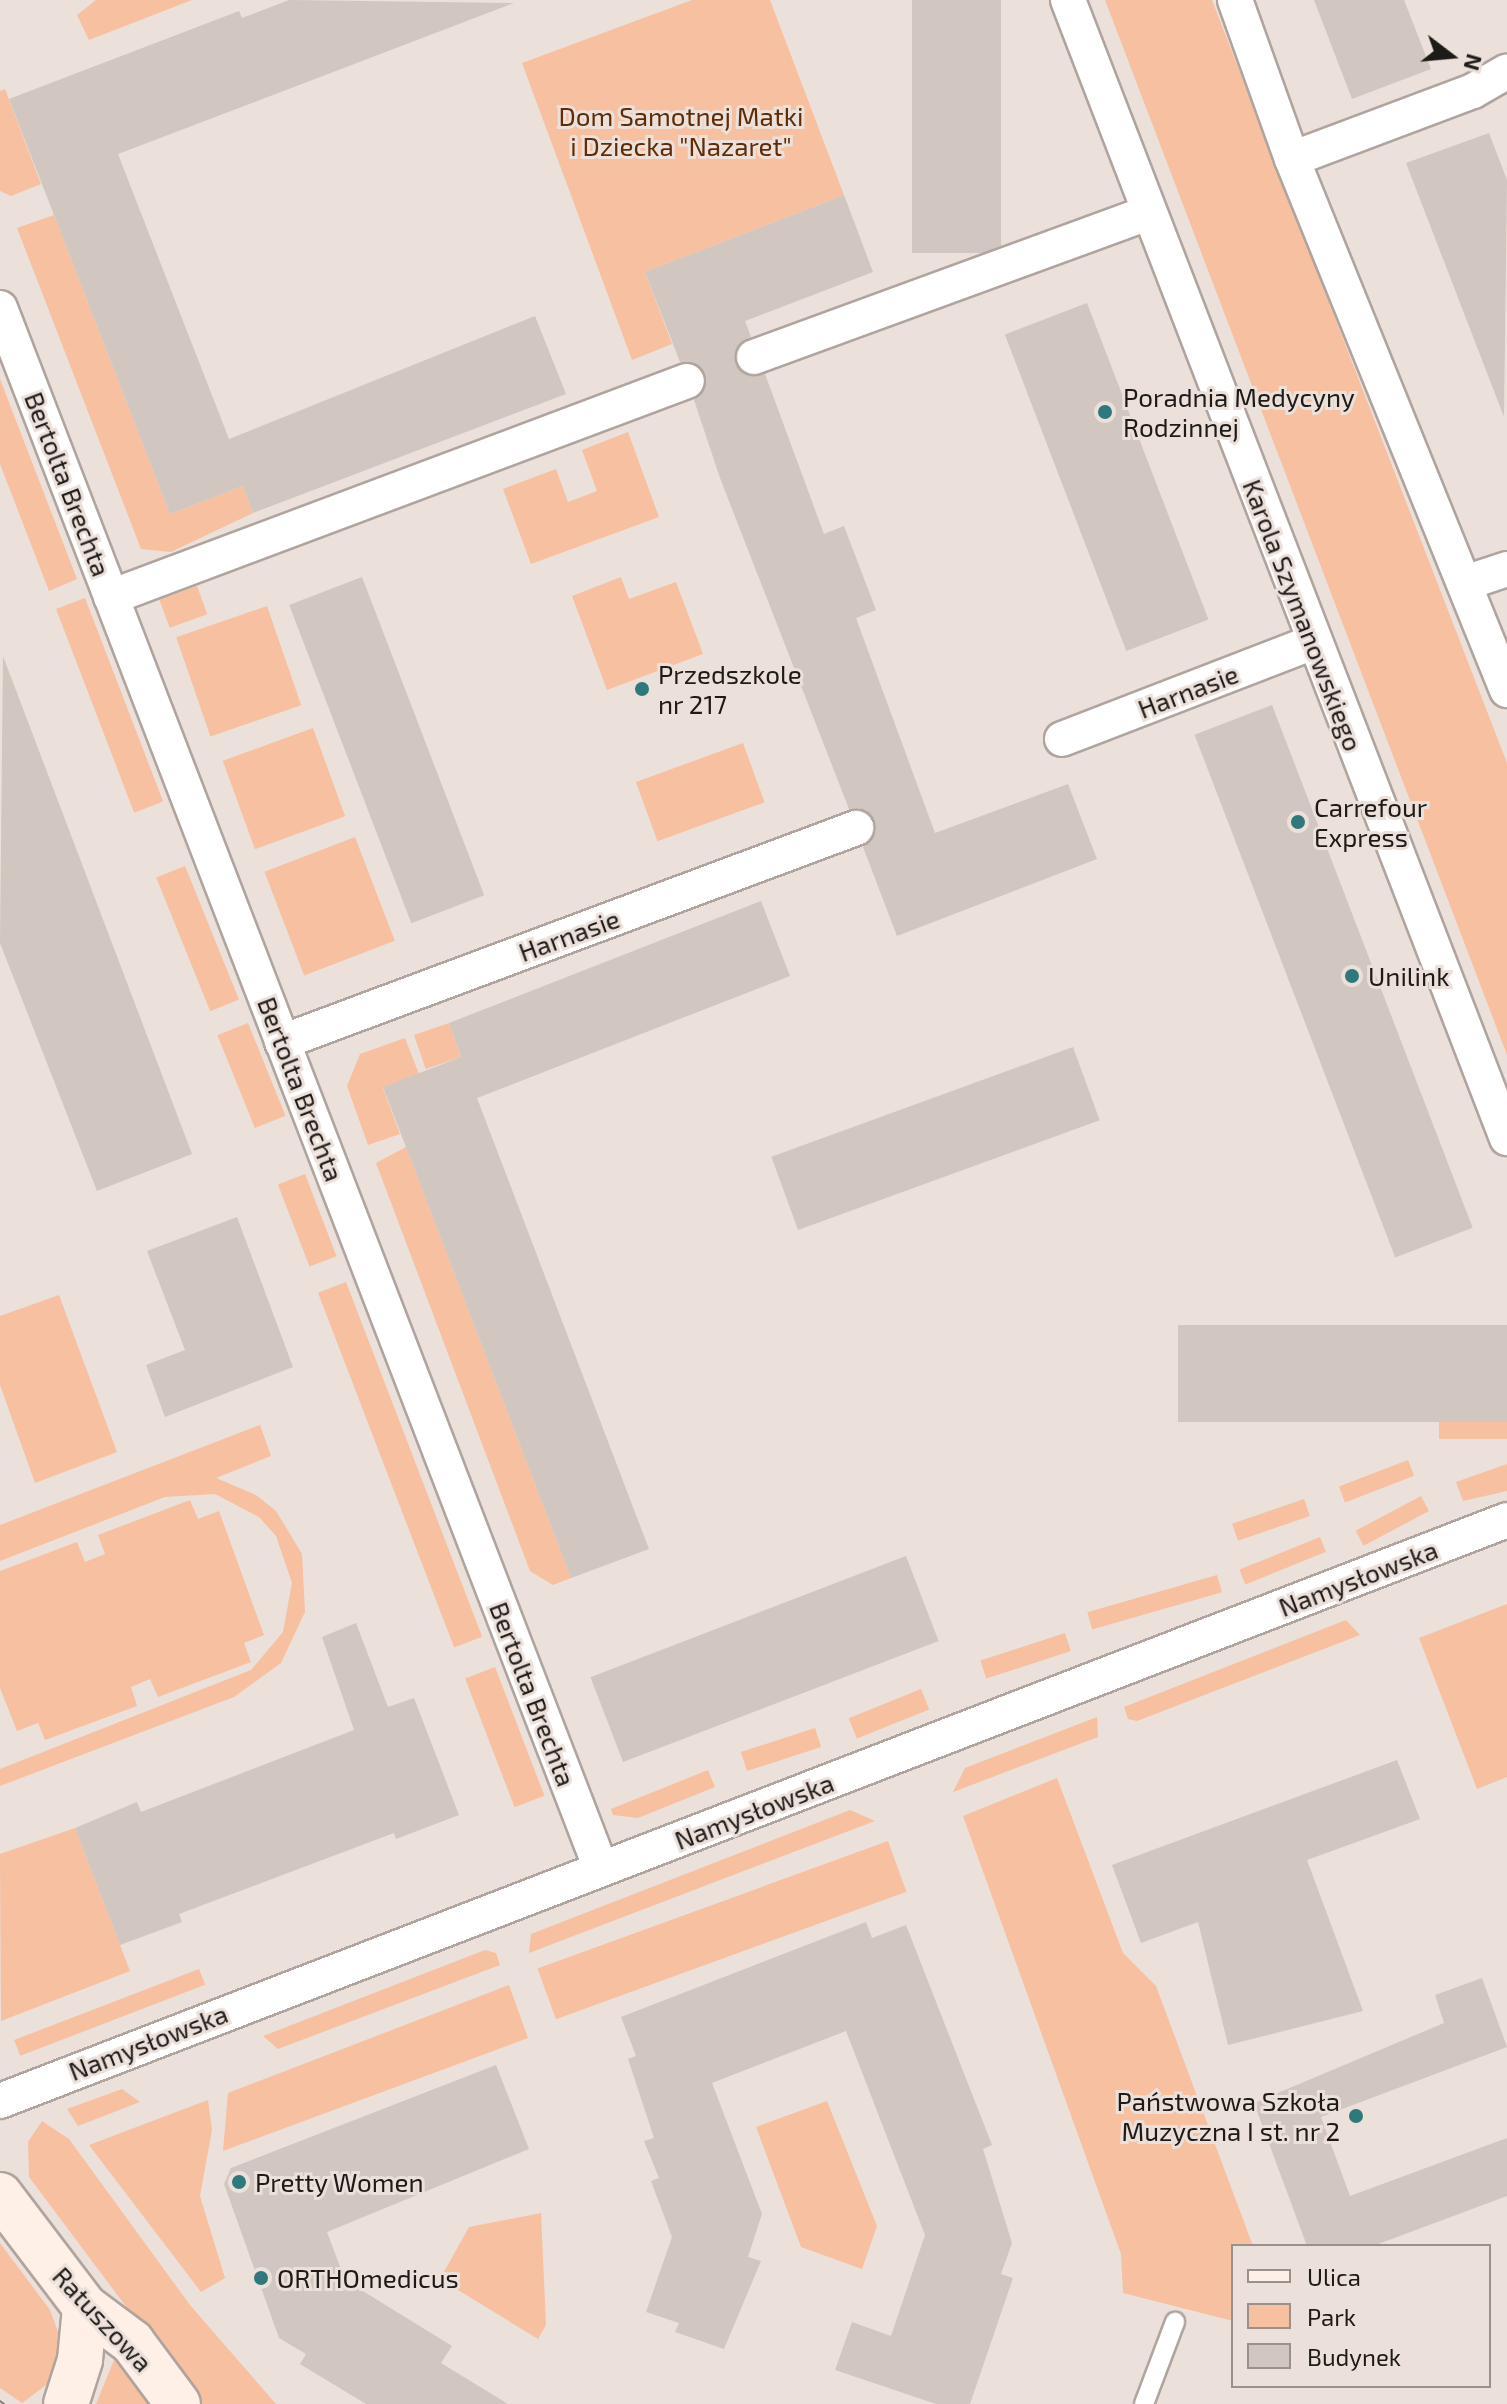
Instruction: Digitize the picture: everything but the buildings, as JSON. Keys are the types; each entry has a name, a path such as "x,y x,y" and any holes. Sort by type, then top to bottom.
{"street":[{"name":"Karola Szymanowskiego","path":"1068,0 1147,213 1507,1138"},
{"path":"1235,0 1292,159 1507,690"},
{"path":"1292,159 1473,91 1507,71"},
{"path":"754,357 1147,213"},
{"name":"Bertolta Brechta","path":"0,308 601,1869"},
{"path":"111,597 687,381"},
{"path":"1465,583 1507,569"},
{"name":"Harnasie","path":"1062,739 1314,642"},
{"name":"Harnasie","path":"282,1042 856,828"},
{"name":"Namysłowska","path":"0,2101 1507,1520"},
{"name":"Ratuszowa","path":"0,2195 85,2307 132,2342 178,2404"},
{"path":"66,2404 80,2360 85,2307"}],"lane":[{"path":"1144,2404 1175,2322"}],"green space":[{"path":"96,0 192,0 89,40 77,15"},
{"name":"Dom Samotnej Matki i Dziecka \"Nazaret\"","path":"692,0 770,0 844,195 645,272 672,344 632,360 522,63"},
{"path":"1105,0 1212,0 1507,763 1507,1055"},
{"path":"5,89 41,184 11,196 0,191 0,91"},
{"path":"54,215 170,514 243,486 253,513 171,552 141,549 17,228"},
{"path":"0,379 77,579 49,591 0,464"},
{"path":"628,432 659,517 531,564 503,489 556,469 568,502 597,491 582,450"},
{"path":"621,577 629,599 676,582 703,654 607,690 572,596"},
{"path":"197,586 207,614 170,628 159,600"},
{"path":"85,598 163,802 134,813 56,609"},
{"path":"267,606 301,705 210,737 176,637"},
{"path":"313,728 345,816 255,849 223,761"},
{"path":"743,743 765,802 657,841 636,782"},
{"path":"355,837 395,941 304,975 264,872"},
{"path":"185,866 239,1000 210,1011 156,878"},
{"path":"248,1023 285,1116 255,1128 217,1035"},
{"path":"449,1023 461,1057 426,1069 414,1035"},
{"path":"405,1038 419,1074 383,1088 400,1134 368,1145 347,1086 360,1054"},
{"path":"406,1147 571,1578 553,1585 530,1571 376,1163"},
{"path":"305,1174 337,1256 309,1267 278,1184"},
{"path":"346,1282 482,1637 454,1648 318,1293"},
{"path":"59,1295 117,1452 35,1483 0,1385 0,1316"},
{"path":"1439,1422 1507,1422 1507,1439 1439,1439"},
{"path":"260,1425 271,1456 216,1478 256,1495 276,1511 302,1554 305,1612 281,1663 234,1697 0,1786 0,1769 251,1670 283,1632 292,1583 276,1536 259,1517 215,1494 165,1497 0,1561 0,1525"},
{"path":"1408,1460 1414,1476 1345,1502 1339,1487"},
{"path":"1507,1464 1507,1491 1463,1501 1456,1482"},
{"path":"1421,1496 1429,1511 1364,1546 1356,1531"},
{"path":"1304,1499 1310,1516 1238,1541 1232,1524"},
{"path":"190,1500 198,1519 219,1511 264,1635 244,1643 251,1662 158,1697 150,1679 131,1687 137,1706 45,1740 38,1723 17,1731 0,1688 0,1571 77,1542 85,1562 105,1554 98,1535"},
{"path":"1320,1537 1326,1552 1245,1584 1239,1570"},
{"path":"1217,1575 1222,1592 1092,1630 1087,1612"},
{"path":"1507,1604 1507,1777 1477,1789 1419,1638"},
{"path":"1346,1620 1360,1635 1137,1721 1128,1719 1124,1707"},
{"path":"1065,1633 1071,1651 986,1679 980,1661"},
{"path":"495,1667 544,1796 515,1807 465,1678"},
{"path":"921,1689 929,1709 857,1739 849,1718"},
{"path":"1097,1717 1098,1737 953,1792 965,1768"},
{"path":"815,1728 821,1747 747,1771 741,1752"},
{"path":"708,1770 715,1787 638,1818 613,1815 611,1809"},
{"path":"1057,1778 1123,1953 1156,1986 1252,2244 1231,2244 1231,2320 1123,2293 1121,2254 963,1816"},
{"path":"850,1810 875,1821 529,1953 531,1934"},
{"path":"75,1828 130,1971 1,2021 0,1854"},
{"path":"888,1841 906,1892 556,2019 537,1969"},
{"path":"485,1950 496,1953 500,1965 278,2049 263,2036"},
{"path":"199,1969 205,1985 20,2056 14,2040"},
{"path":"509,1985 528,2038 223,2151 228,2093"},
{"path":"122,2089 140,2102 78,2126 67,2109"},
{"path":"208,2100 212,2130 200,2196 225,2278 201,2292 89,2145"},
{"path":"827,2101 877,2226 862,2269 801,2247 756,2127"},
{"path":"42,2121 69,2139 190,2305 276,2404 199,2404 29,2177 28,2142"},
{"path":"541,2213 546,2325 538,2339 440,2279 469,2227"},
{"path":"0,2243 50,2310 61,2340 53,2380 22,2403 0,2388"},
{"path":"114,2360 122,2364 153,2404 96,2404"}],"tram line":[{"path":"0,2401 4,2404"}],"place":[{"name":"Poradnia Medycyny Rodzinnej","path":"1105,412"},
{"name":"Przedszkole nr 217","path":"642,689"},
{"name":"Carrefour Express","path":"1298,822"},
{"name":"Unilink","path":"1352,976"},
{"name":"Państwowa Szkoła Muzyczna I st. nr 2","path":"1356,2116"},
{"name":"Pretty Women","path":"239,2182"},
{"name":"ORTHOmedicus","path":"261,2278"}]}
